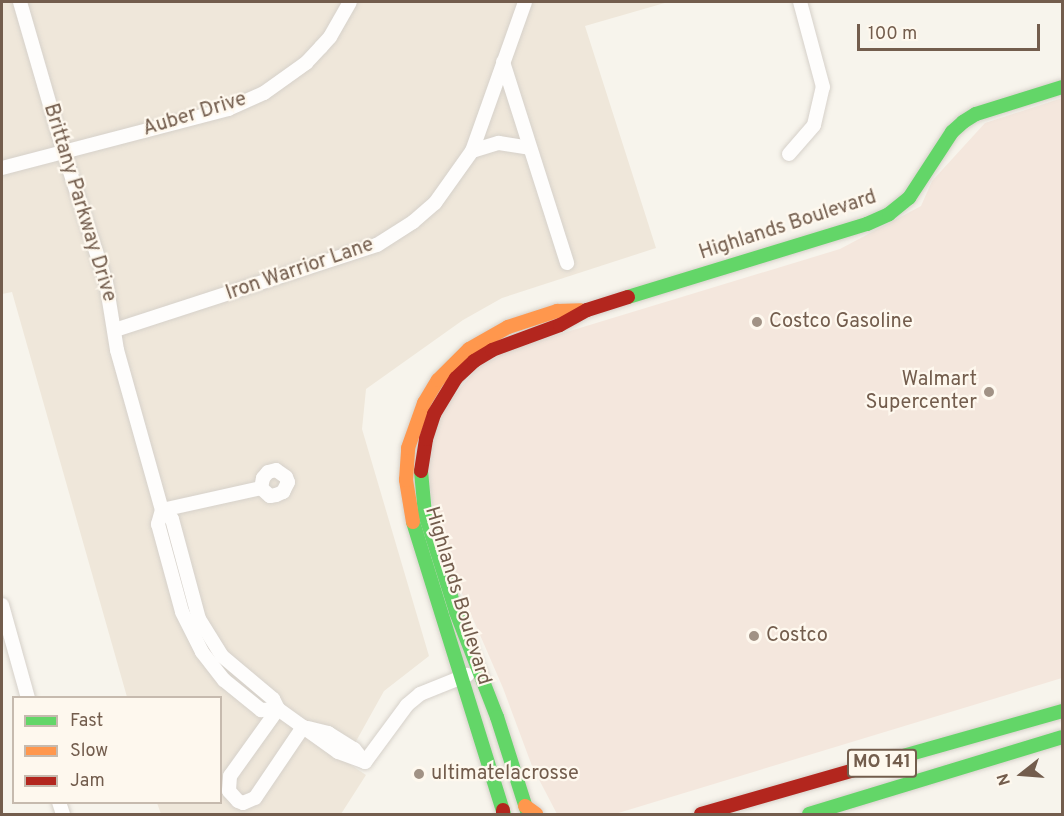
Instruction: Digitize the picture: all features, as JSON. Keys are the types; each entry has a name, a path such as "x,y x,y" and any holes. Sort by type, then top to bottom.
{"main road":[{"name":"Highlands Boulevard","path":"529,812 497,717 477,671 425,514 420,476 426,439 434,414 456,378 474,361 510,341 560,325 587,310 867,224 889,214 909,198 952,132 963,122 976,114 1062,87"},
{"name":"Highlands Boulevard","path":"503,813 408,503 408,448 414,426 438,380 454,362 486,338 508,327 557,311 587,310"},
{"name":"MO 141","path":"701,814 1062,711"},
{"name":"MO 141","path":"810,814 1062,737"}],"street":[{"name":"Brittany Parkway Drive","path":"20,2 63,150 106,282 117,350 162,510 158,524 182,612 202,652 224,680 261,710 278,709 303,727 328,733 354,749 365,762 407,705 420,694 461,677"},
{"name":"Auber Drive","path":"2,168 63,150 228,109 264,93 302,66 321,47 330,37 350,2"},
{"name":"Iron Warrior Lane","path":"115,330 377,245 401,231 435,203 472,151 525,2"},
{"path":"789,154 814,124 823,87 800,2"},
{"path":"503,62 567,263"},
{"path":"472,151 499,143 530,148"},
{"path":"162,510 261,488"},
{"path":"2,605 27,696"},
{"path":"461,677 477,671"},
{"path":"278,709 230,776 229,790 238,801 243,803 255,798 303,727"}],"shaded area":[{"path":"2,2 668,2 585,26 656,248 502,298 463,320 366,389 362,429 429,656 384,691 345,761 366,775 341,814 161,814 157,804 222,804 222,696 127,696 12,292 2,294"},
{"path":"1062,98 1062,678 615,814 557,814 532,766 503,688 454,575 432,503 426,458 444,408 478,367 514,348 840,249 921,206 932,181 985,123"}],"traffic: fast":[{"path":"628,297 867,224 889,214 909,198 952,132 963,122 976,114 1062,87"},
{"path":"421,471 425,514 456,612 497,717 528,814"},
{"path":"413,522 504,814"},
{"path":"896,758 1062,711"},
{"path":"809,814 1062,737"}],"traffic: slow":[{"path":"413,522 406,480 408,448 424,403 438,380 469,349 508,327 557,311 581,310"},
{"path":"525,806 536,814"}],"traffic: jam":[{"path":"421,471 426,439 434,414 456,378 474,361 492,350 560,325 587,310 628,297"},
{"path":"701,814 896,758"}],"place":[{"name":"Costco Gasoline","path":"757,322"},
{"name":"Walmart Supercenter","path":"989,392"},
{"name":"Costco","path":"754,636"},
{"name":"ultimatelacrosse","path":"419,774"}]}
